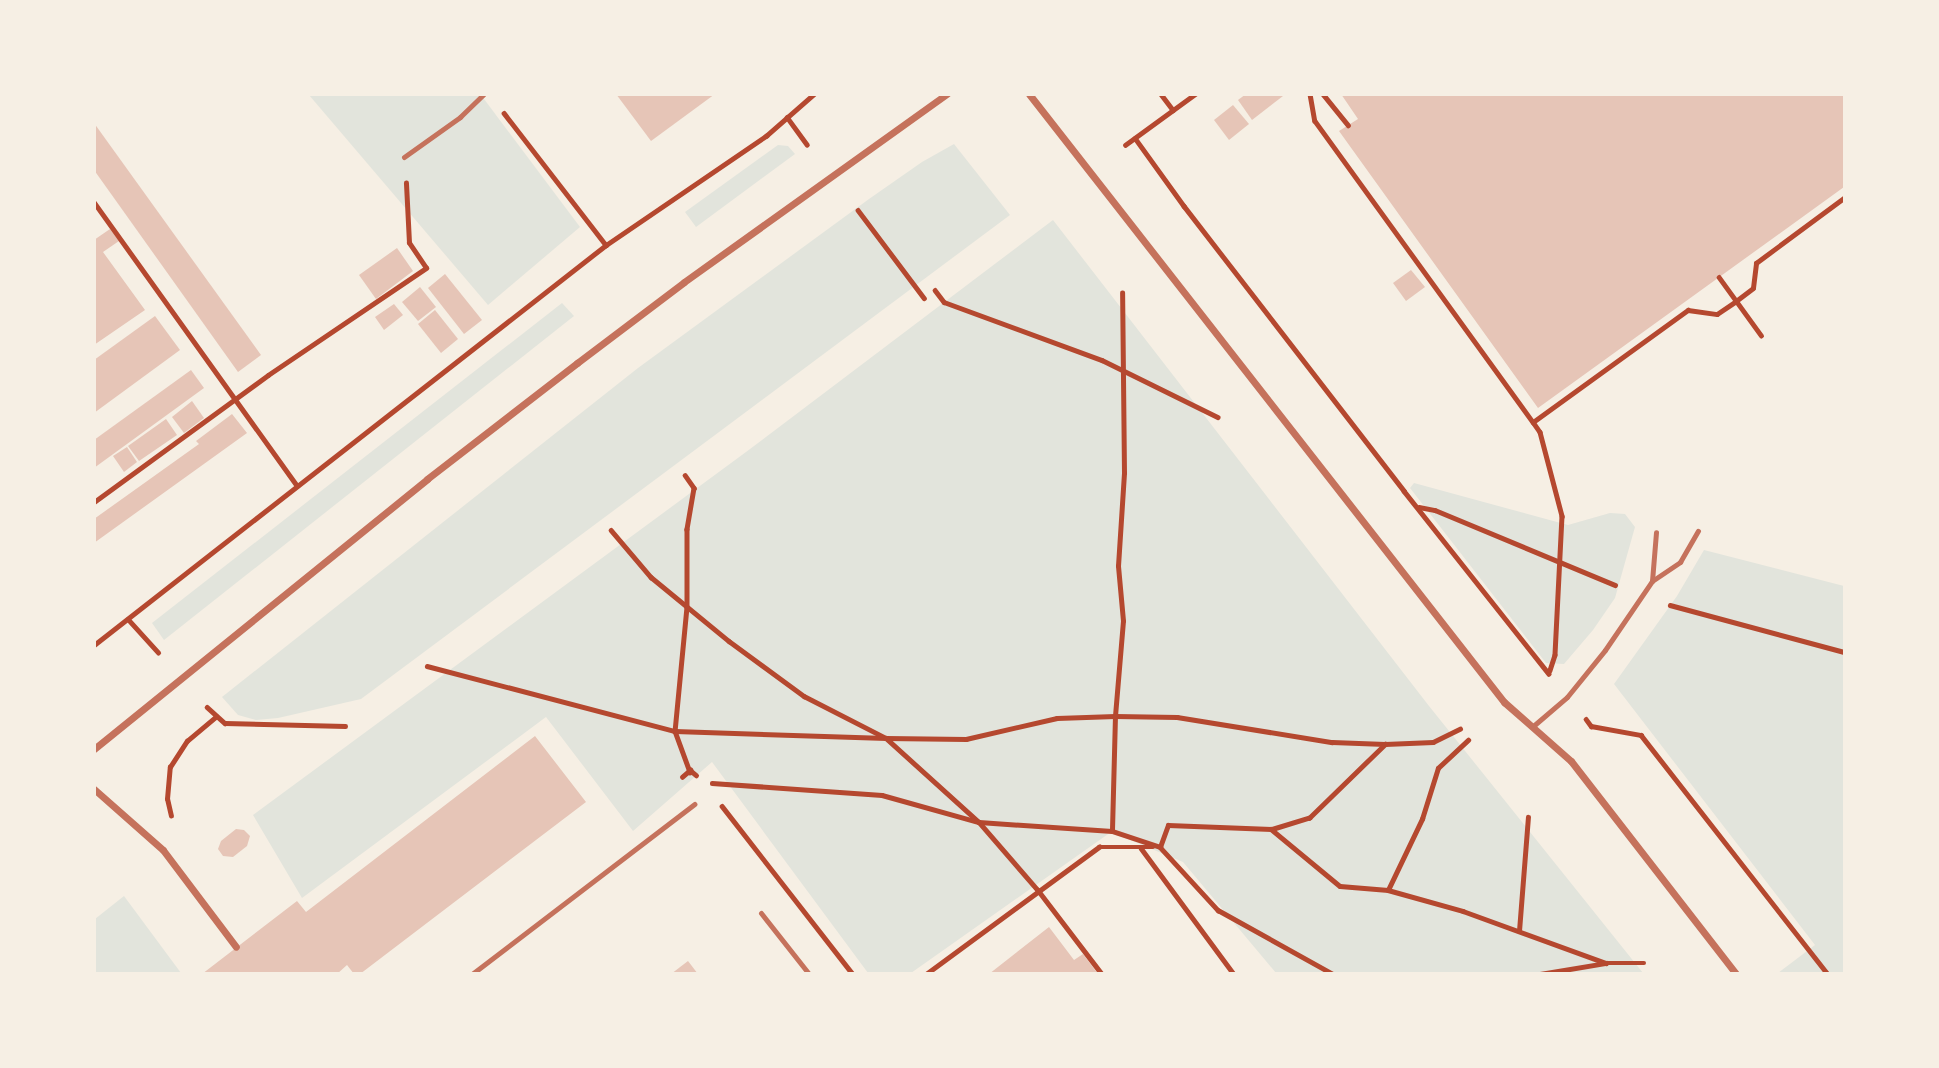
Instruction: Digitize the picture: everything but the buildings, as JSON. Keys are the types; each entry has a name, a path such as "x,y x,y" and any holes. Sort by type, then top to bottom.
{"street":[{"path":"94,749 427,479 587,355 684,282 947,94"},
{"path":"1029,94 1496,692 1571,761 1736,974"},
{"path":"94,789 163,850 236,947"}],"lane":[{"path":"404,157 460,117 484,94"},
{"path":"1532,727 1567,697 1605,650 1652,581 1680,562 1698,531"},
{"path":"1652,581 1656,532"},
{"path":"472,974 694,804"},
{"path":"761,913 809,974"}],"path":[{"path":"94,645 606,245 766,136 814,94"},
{"path":"1161,94 1173,110"},
{"path":"1125,145 1195,94"},
{"path":"1310,94 1315,121 1540,432 1557,487 1562,516 1555,655 1549,674"},
{"path":"1323,94 1348,125"},
{"path":"498,105 606,245"},
{"path":"787,117 807,145"},
{"path":"1135,138 1184,206 1591,726 1641,735 1828,974"},
{"path":"94,502 426,268 409,243 404,157"},
{"path":"1533,422 1688,310 1717,314 1736,301 1753,288 1756,263 1844,198"},
{"path":"94,202 297,486"},
{"path":"858,210 924,298"},
{"path":"1719,277 1760,335"},
{"path":"935,290 944,302 1068,346 1218,417"},
{"path":"1112,831 1115,716 1123,621 1118,566 1124,473 1122,293"},
{"path":"685,475 694,488 687,529 687,607 675,731 690,769 694,804"},
{"path":"1419,507 1435,510 1560,565 1618,586"},
{"path":"611,530 651,577 687,607 804,696 886,738 979,822 1038,890 1102,974"},
{"path":"1670,606 1844,652"},
{"path":"128,619 158,652"},
{"path":"427,666 675,731 966,739 1057,718 1177,717 1332,742 1385,744 1433,742 1460,729"},
{"path":"207,708 225,723 345,726"},
{"path":"172,820 167,799 170,767 187,741 216,717"},
{"path":"1388,890 1422,819 1438,768 1468,740"},
{"path":"1160,847 1168,825 1271,829 1309,818 1385,744"},
{"path":"690,769 712,793"},
{"path":"704,782 882,796 979,822 1112,831 1160,847 1218,910 1334,974"},
{"path":"721,803 853,974"},
{"path":"1520,931 1528,817"},
{"path":"1271,829 1340,886 1388,890 1520,931 1606,963"},
{"path":"926,974 1099,847 1160,847"},
{"path":"1141,847 1234,974"},
{"path":"1540,974 1606,963 1644,963"}],"shaded area":[{"path":"309,95 481,95 580,227 488,305"},
{"path":"954,144 1010,215 361,699 278,718 256,720 238,715 222,697 638,368 869,199 922,162"},
{"path":"778,145 788,146 795,154 696,227 685,212"},
{"path":"1053,220 1429,706 1643,973 1276,973 1183,862 1111,832 911,973 868,973 712,762 633,831 546,717 302,898 253,815 746,452"},
{"path":"562,303 574,316 164,640 152,623"},
{"path":"1414,483 1568,525 1610,513 1625,514 1635,527 1615,598 1593,630 1564,664 1546,663 1410,488"},
{"path":"1704,550 1844,586 1844,973 1778,973 1815,945 1614,684 1677,596"},
{"path":"124,896 181,973 95,973 95,919"}]}
